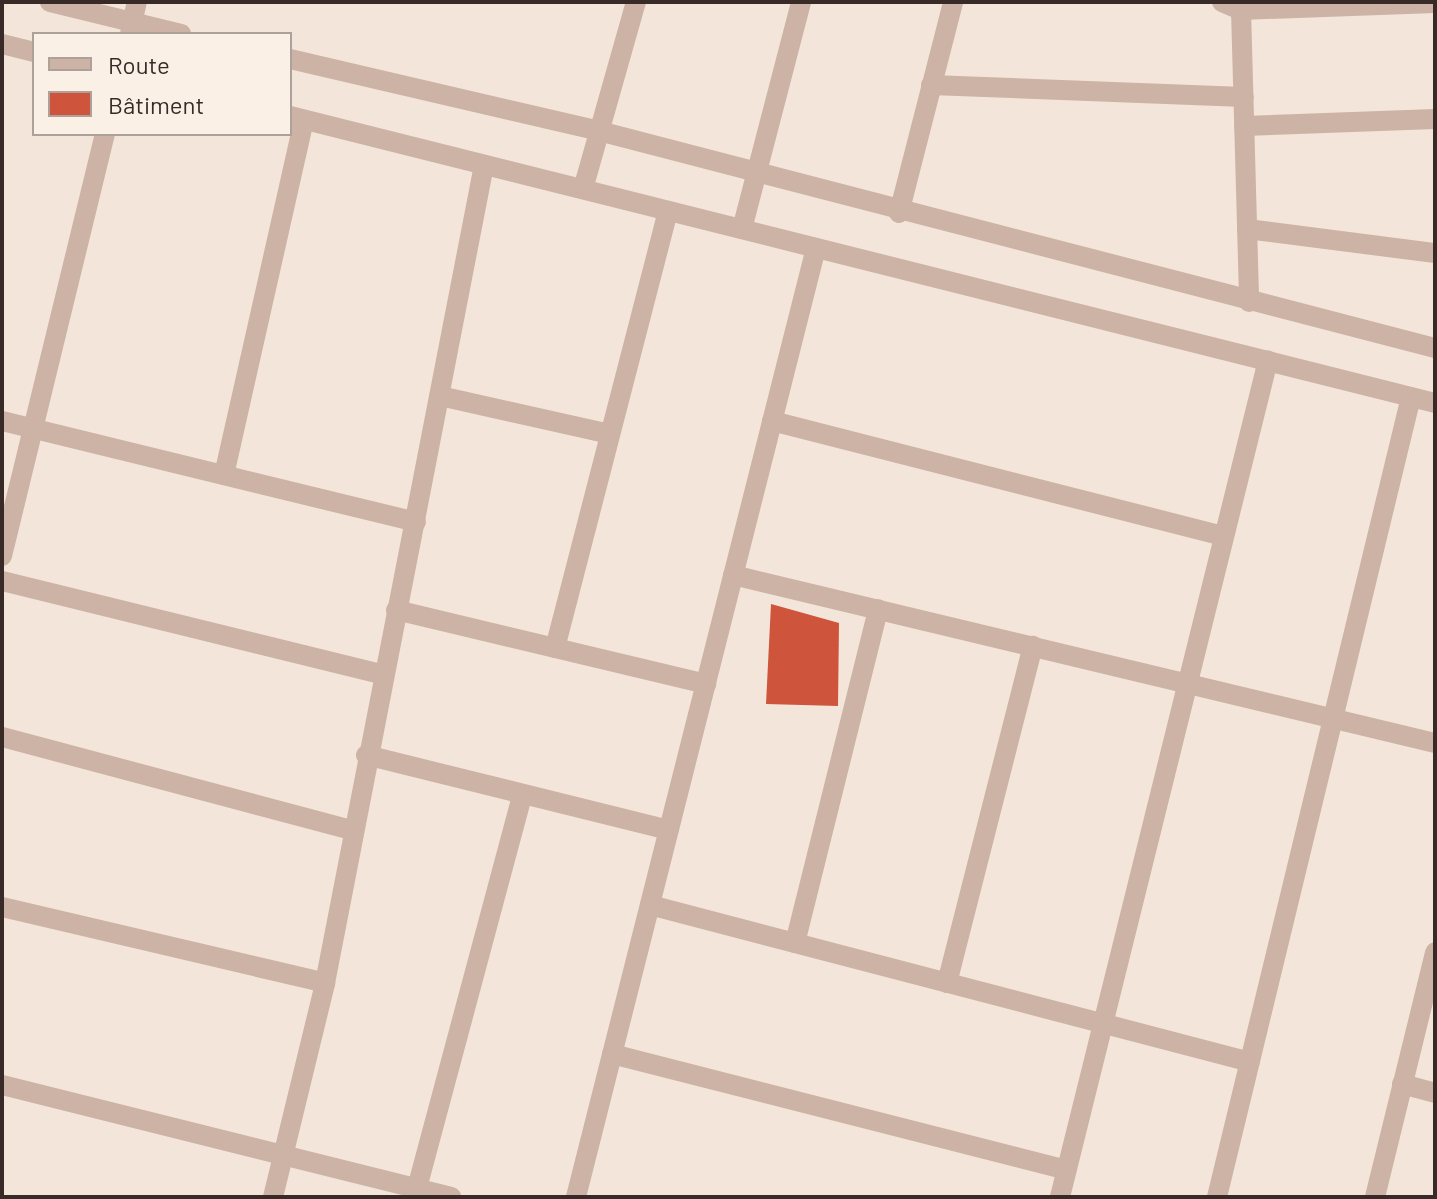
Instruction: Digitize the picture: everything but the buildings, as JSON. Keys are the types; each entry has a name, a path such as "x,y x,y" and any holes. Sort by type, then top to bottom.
{"street":[{"path":"50,2 131,28 164,32"},
{"path":"131,28 137,2"},
{"path":"583,189 636,2"},
{"path":"742,229 801,2"},
{"path":"899,213 953,2"},
{"path":"1249,302 1244,97 1232,6 1435,3"},
{"path":"2,44 32,52"},
{"path":"292,59 599,131 899,213 1435,348"},
{"path":"931,85 1244,97"},
{"path":"224,475 297,118 1435,403"},
{"path":"1244,126 1435,119"},
{"path":"2,556 105,136"},
{"path":"273,1197 325,983 380,674 416,522 484,165"},
{"path":"555,648 668,211"},
{"path":"1247,229 1435,253"},
{"path":"576,1197 816,248"},
{"path":"1060,1197 1268,360"},
{"path":"440,396 610,434"},
{"path":"1217,1197 1411,397"},
{"path":"2,421 416,522"},
{"path":"772,421 1224,536"},
{"path":"733,575 1435,743"},
{"path":"2,581 380,674"},
{"path":"795,943 878,609"},
{"path":"396,610 706,684"},
{"path":"947,983 1033,646"},
{"path":"2,737 352,830"},
{"path":"366,755 669,830"},
{"path":"417,1188 522,795"},
{"path":"650,905 1250,1062"},
{"path":"2,907 325,983"},
{"path":"1375,1197 1435,952"},
{"path":"612,1054 1066,1170"},
{"path":"1402,1084 1435,1093"},
{"path":"2,1085 451,1197"}]}
